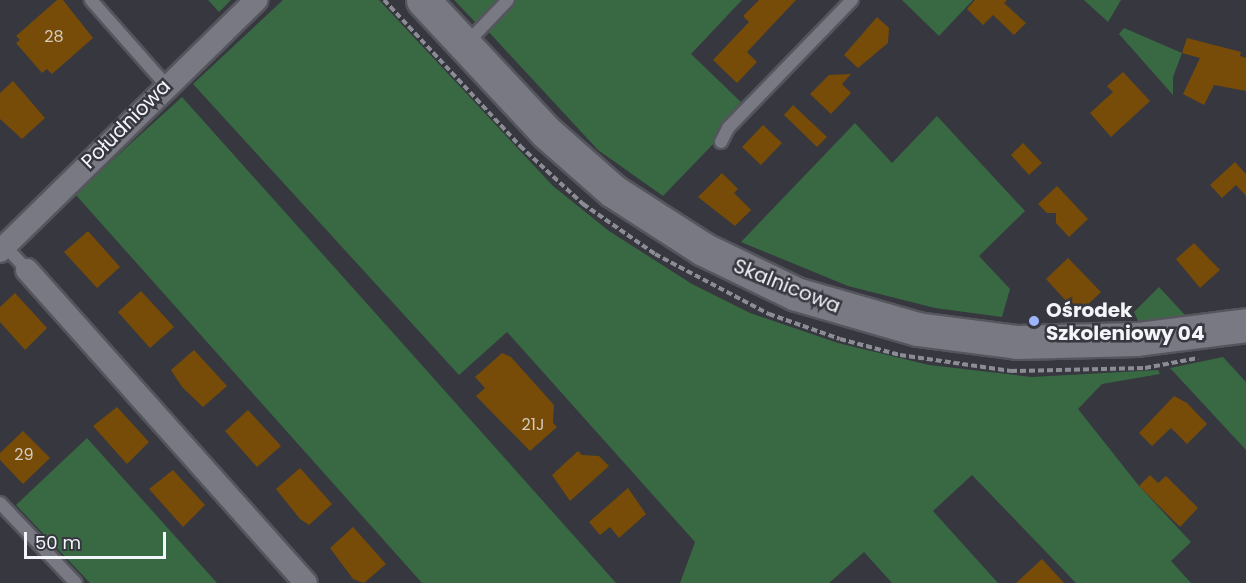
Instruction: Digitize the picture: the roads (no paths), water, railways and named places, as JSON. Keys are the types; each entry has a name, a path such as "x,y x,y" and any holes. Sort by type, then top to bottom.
{"street":[{"name":"Południowa","path":"1,246 256,0"},
{"name":"Skalnicowa","path":"423,0 546,132 613,191 703,249 796,294 917,329 1017,342 1102,342 1246,325"},
{"path":"27,270 306,583"}],"lane":[{"path":"91,0 166,85"},
{"path":"465,45 508,0"},
{"path":"721,142 728,128 852,0"},
{"path":"1,246 27,270"},
{"path":"0,503 76,583"}],"place":[{"name":"Ośrodek Szkoleniowy 04","path":"1034,321"}]}
